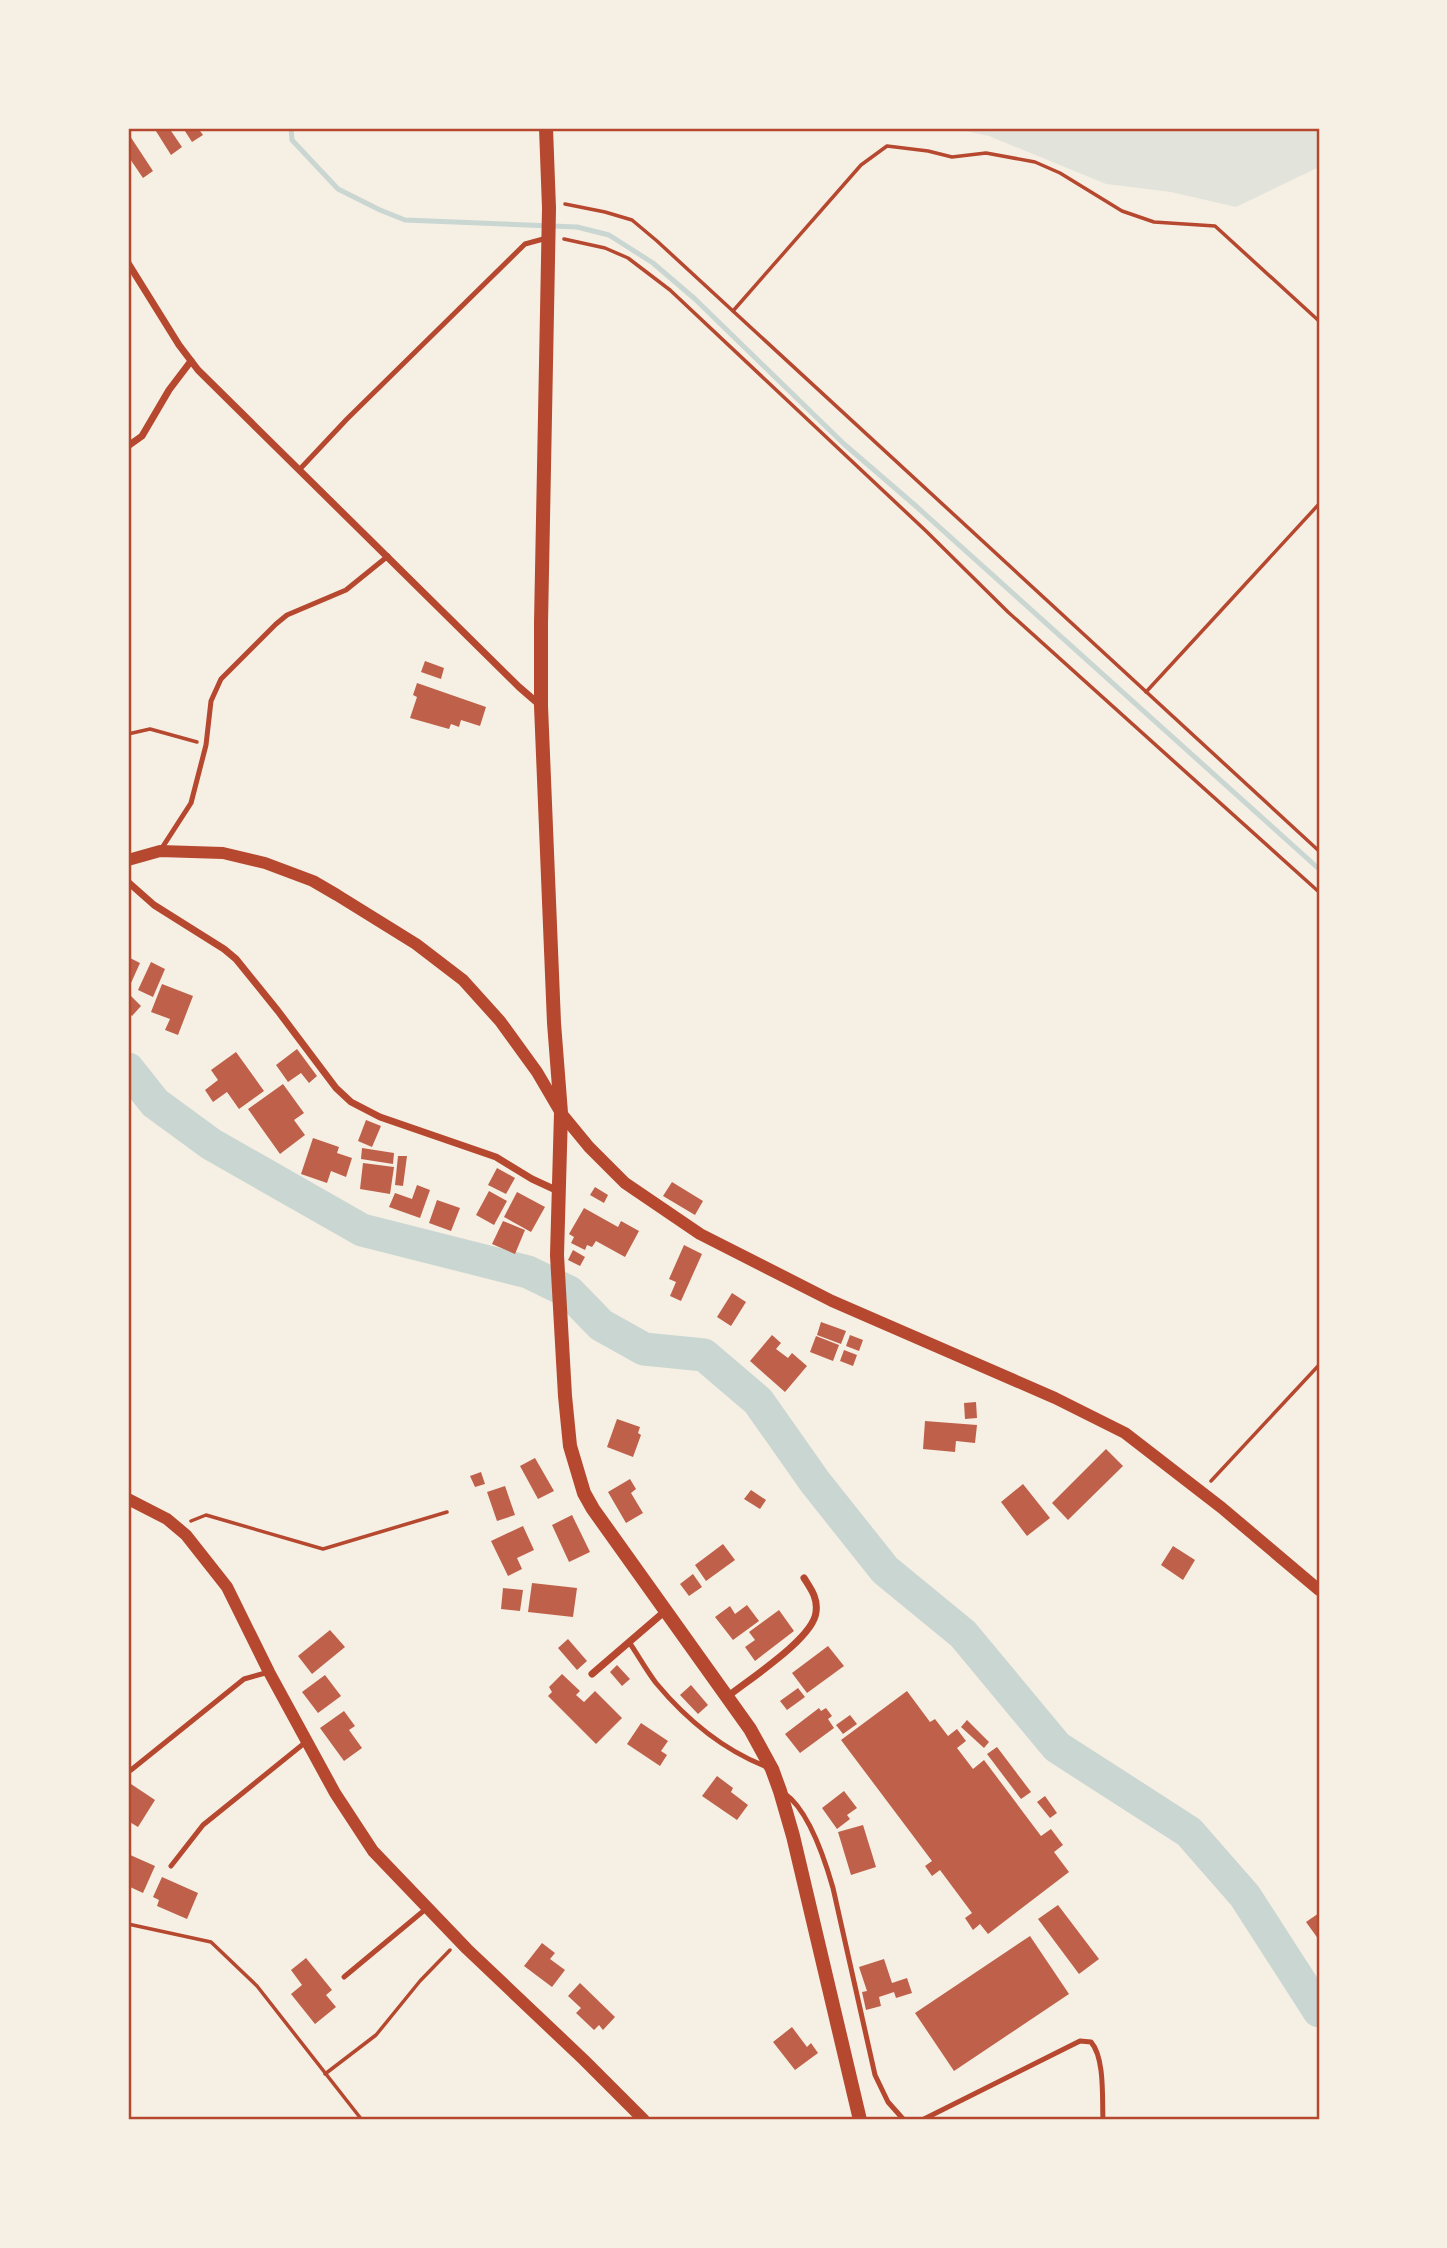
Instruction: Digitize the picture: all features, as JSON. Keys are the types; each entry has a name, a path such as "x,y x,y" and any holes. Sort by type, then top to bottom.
{"main road":[{"path":"546,128 548,207 541,706 554,1023 561,1113 557,1255 570,1446 584,1493 610,1536 750,1729 772,1769 780,1791 860,2120"}],"street":[{"path":"128,263 191,361 541,706"},
{"path":"128,446 142,436 169,390 191,361"},
{"path":"128,860 160,851 223,853 265,863 313,881 416,944 463,980 500,1021 537,1072 561,1113 589,1147 625,1183 700,1234 832,1301 1055,1398 1113,1427 1202,1492 1319,1590"},
{"path":"128,882 154,905 224,948 236,959 336,1088 351,1102 380,1118 496,1157 558,1191"},
{"path":"128,1499 176,1526 227,1587 268,1672 335,1793 373,1851 459,1941 644,2120"},
{"path":"726,1697 796,1644 811,1627 817,1614 816,1596 804,1578"},
{"path":"592,1674 664,1612"}],"lane":[{"path":"300,469 347,419 525,244 547,236"},
{"path":"160,851 191,803 206,745 211,701 221,680 287,615 346,590 388,556"},
{"path":"629,1642 655,1682 692,1720 728,1749 772,1769"},
{"path":"131,1770 244,1679 268,1672"},
{"path":"171,1866 203,1825 307,1741"},
{"path":"780,1791 796,1804 826,1865 875,2076 888,2102 904,2120"},
{"path":"344,1976 427,1909"},
{"path":"922,2120 1080,2041 1091,2042 1100,2060 1103,2120"}],"path":[{"path":"733,311 860,165 887,146 952,157 986,153 1035,162 1060,173 1122,211 1154,222 1215,226 1319,321"},
{"path":"548,207 605,212 632,220 1319,851"},
{"path":"547,236 605,248 628,258 670,289 1008,612 1319,892"},
{"path":"1146,692 1319,504"},
{"path":"128,734 150,729 206,745"},
{"path":"1202,1492 1319,1365"},
{"path":"176,1526 206,1515 323,1549 447,1512"},
{"path":"128,1924 211,1942 257,1986 362,2120"},
{"path":"325,2074 376,2035 420,1981 459,1941"}],"shaded area":[{"path":"951,128 1319,128 1319,167 1236,207 1171,192 1106,184 989,136"}],"building":[{"path":"154,128 169,128 182,147 171,155"},
{"path":"183,128 198,128 203,135 192,142"},
{"path":"128,133 153,171 143,178 128,156"},
{"path":"425,661 444,668 441,679 421,672"},
{"path":"417,683 486,707 480,726 461,720 459,727 451,724 449,729 410,718 417,697 413,695"},
{"path":"128,957 140,963 131,983 128,982"},
{"path":"151,962 165,969 153,997 138,990"},
{"path":"162,984 193,996 178,1035 165,1030 170,1019 151,1012"},
{"path":"131,996 141,1006 132,1016 128,1012 128,999"},
{"path":"297,1049 317,1076 309,1083 301,1073 288,1082 276,1065"},
{"path":"236,1052 264,1091 239,1109 227,1092 213,1102 205,1090 218,1080 211,1070"},
{"path":"283,1084 304,1113 294,1120 305,1135 280,1154 248,1109"},
{"path":"366,1120 381,1126 372,1147 358,1141"},
{"path":"313,1138 339,1147 337,1153 352,1158 346,1177 331,1171 327,1183 301,1174"},
{"path":"362,1148 394,1153 393,1164 361,1159"},
{"path":"398,1156 407,1156 403,1186 395,1185"},
{"path":"363,1163 394,1167 390,1194 360,1189"},
{"path":"497,1168 515,1178 506,1194 488,1185"},
{"path":"672,1182 703,1201 695,1215 663,1196"},
{"path":"417,1185 430,1190 420,1218 389,1207 395,1193 412,1199"},
{"path":"595,1187 608,1195 604,1203 590,1195"},
{"path":"489,1191 507,1201 494,1225 476,1215"},
{"path":"517,1192 545,1207 531,1232 504,1217"},
{"path":"437,1200 460,1208 451,1231 429,1223"},
{"path":"584,1208 618,1227 621,1221 639,1231 625,1257 596,1241 592,1247 587,1245 585,1250 571,1243 574,1237 569,1234"},
{"path":"503,1221 525,1230 515,1254 492,1244"},
{"path":"684,1245 702,1254 681,1301 670,1296 676,1282 669,1279"},
{"path":"573,1250 585,1257 580,1266 568,1260"},
{"path":"732,1293 746,1302 731,1326 717,1317"},
{"path":"821,1322 846,1331 841,1344 817,1335"},
{"path":"772,1335 781,1343 776,1349 788,1358 792,1353 807,1366 785,1392 750,1361"},
{"path":"850,1335 863,1340 859,1351 846,1346"},
{"path":"816,1336 839,1345 833,1361 810,1352"},
{"path":"844,1350 857,1355 853,1366 840,1361"},
{"path":"976,1402 977,1418 965,1419 964,1403"},
{"path":"617,1419 640,1427 638,1433 641,1435 633,1457 607,1447"},
{"path":"925,1421 977,1425 975,1443 956,1441 955,1452 923,1449"},
{"path":"1106,1449 1123,1466 1068,1520 1052,1503"},
{"path":"535,1458 554,1491 538,1499 520,1466"},
{"path":"481,1472 485,1484 475,1487 470,1476"},
{"path":"630,1479 636,1489 631,1493 643,1513 626,1523 608,1492"},
{"path":"1023,1484 1050,1518 1027,1536 1001,1502"},
{"path":"505,1486 515,1515 497,1521 487,1492"},
{"path":"751,1490 766,1500 760,1509 744,1499"},
{"path":"572,1515 590,1552 569,1562 552,1525"},
{"path":"523,1526 534,1550 517,1558 522,1569 508,1576 491,1541"},
{"path":"723,1544 735,1560 706,1581 695,1565"},
{"path":"1173,1546 1195,1560 1183,1580 1161,1565"},
{"path":"693,1574 702,1587 689,1596 680,1584"},
{"path":"532,1583 577,1588 573,1617 528,1612"},
{"path":"503,1588 523,1590 520,1611 501,1609"},
{"path":"747,1605 759,1621 733,1640 715,1617 730,1606 735,1614"},
{"path":"779,1610 794,1631 755,1661 745,1647 755,1640 749,1632"},
{"path":"330,1630 345,1647 312,1674 298,1656"},
{"path":"568,1639 587,1661 577,1670 558,1648"},
{"path":"828,1646 844,1666 807,1693 792,1673"},
{"path":"617,1665 630,1679 622,1686 610,1672"},
{"path":"562,1674 580,1691 576,1695 584,1702 595,1691 622,1718 596,1744 548,1696 552,1692 549,1687"},
{"path":"325,1675 341,1696 318,1713 302,1692"},
{"path":"691,1685 708,1705 698,1714 680,1695"},
{"path":"798,1688 805,1697 787,1710 780,1701"},
{"path":"907,1691 930,1722 935,1719 948,1736 957,1729 966,1741 957,1748 973,1769 984,1760 1041,1836 1051,1829 1063,1845 1054,1852 1069,1872 988,1934 980,1924 973,1930 965,1918 972,1913 940,1870 932,1876 925,1866 932,1861 841,1740"},
{"path":"819,1708 821,1711 826,1708 832,1716 828,1719 834,1728 800,1753 785,1734"},
{"path":"344,1711 355,1726 349,1730 362,1748 344,1761 320,1728"},
{"path":"850,1715 857,1724 843,1734 836,1725"},
{"path":"967,1720 989,1742 984,1748 961,1727"},
{"path":"641,1723 668,1741 661,1751 667,1755 660,1766 627,1744"},
{"path":"997,1747 1031,1792 1021,1799 987,1754"},
{"path":"717,1776 733,1788 731,1792 748,1805 737,1820 702,1796"},
{"path":"128,1782 155,1800 138,1827 128,1821"},
{"path":"844,1791 857,1808 847,1815 850,1819 837,1829 822,1808"},
{"path":"1045,1796 1057,1813 1050,1818 1037,1802"},
{"path":"863,1825 876,1867 851,1875 838,1832"},
{"path":"128,1854 155,1866 143,1893 128,1886"},
{"path":"162,1877 198,1893 187,1919 157,1906 159,1900 153,1897"},
{"path":"1058,1905 1099,1959 1079,1974 1038,1919"},
{"path":"1319,1913 1319,1940 1306,1922"},
{"path":"1030,1936 1069,1994 954,2071 915,2013"},
{"path":"542,1943 555,1953 550,1959 565,1970 552,1987 524,1966"},
{"path":"306,1958 332,1990 326,1995 336,2007 315,2024 291,1994 302,1985 291,1970"},
{"path":"884,1959 892,1983 907,1978 912,1993 896,1998 894,1992 879,1997 881,2006 866,2010 862,1992 867,1991 859,1967"},
{"path":"580,1983 615,2017 603,2030 599,2025 594,2030 576,2013 581,2008 568,1996"},
{"path":"792,2027 807,2047 811,2043 818,2053 795,2070 773,2042"}],"waterway":[{"path":"291,128 292,140 338,189 405,220 577,227 609,235 653,263 695,299 844,444 1319,869"},
{"path":"128,1069 155,1103 211,1144 362,1230 528,1272 569,1292 601,1325 644,1349 704,1355 758,1401 815,1482 885,1570 963,1634 1057,1747 1189,1832 1245,1896 1319,2011"}]}
